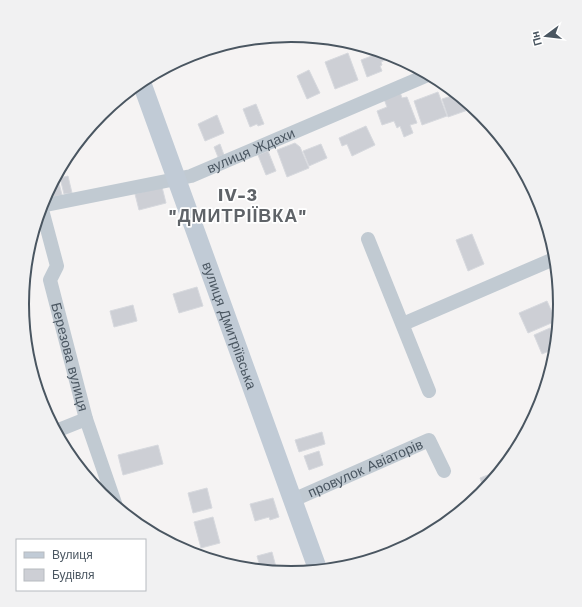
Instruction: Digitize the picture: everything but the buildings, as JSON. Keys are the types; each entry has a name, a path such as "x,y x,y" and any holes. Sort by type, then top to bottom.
{"main road":[{"name":"вулиця Дмитріївська","path":"143,87 316,564"}],"street":[{"name":"вулиця Ждахи","path":"48,205 191,176 422,77"},
{"name":"Березова вулиця","path":"44,217 57,266 50,280 86,419 112,495"},
{"path":"368,239 429,391"},
{"path":"403,324 550,261"},
{"path":"61,429 86,419"},
{"name":"провулок Авіаторів","path":"293,500 429,440 444,471"}],"district":[{"name":"IV-3 \"ДМИТРІЇВКА\"","path":"238,204"}]}
